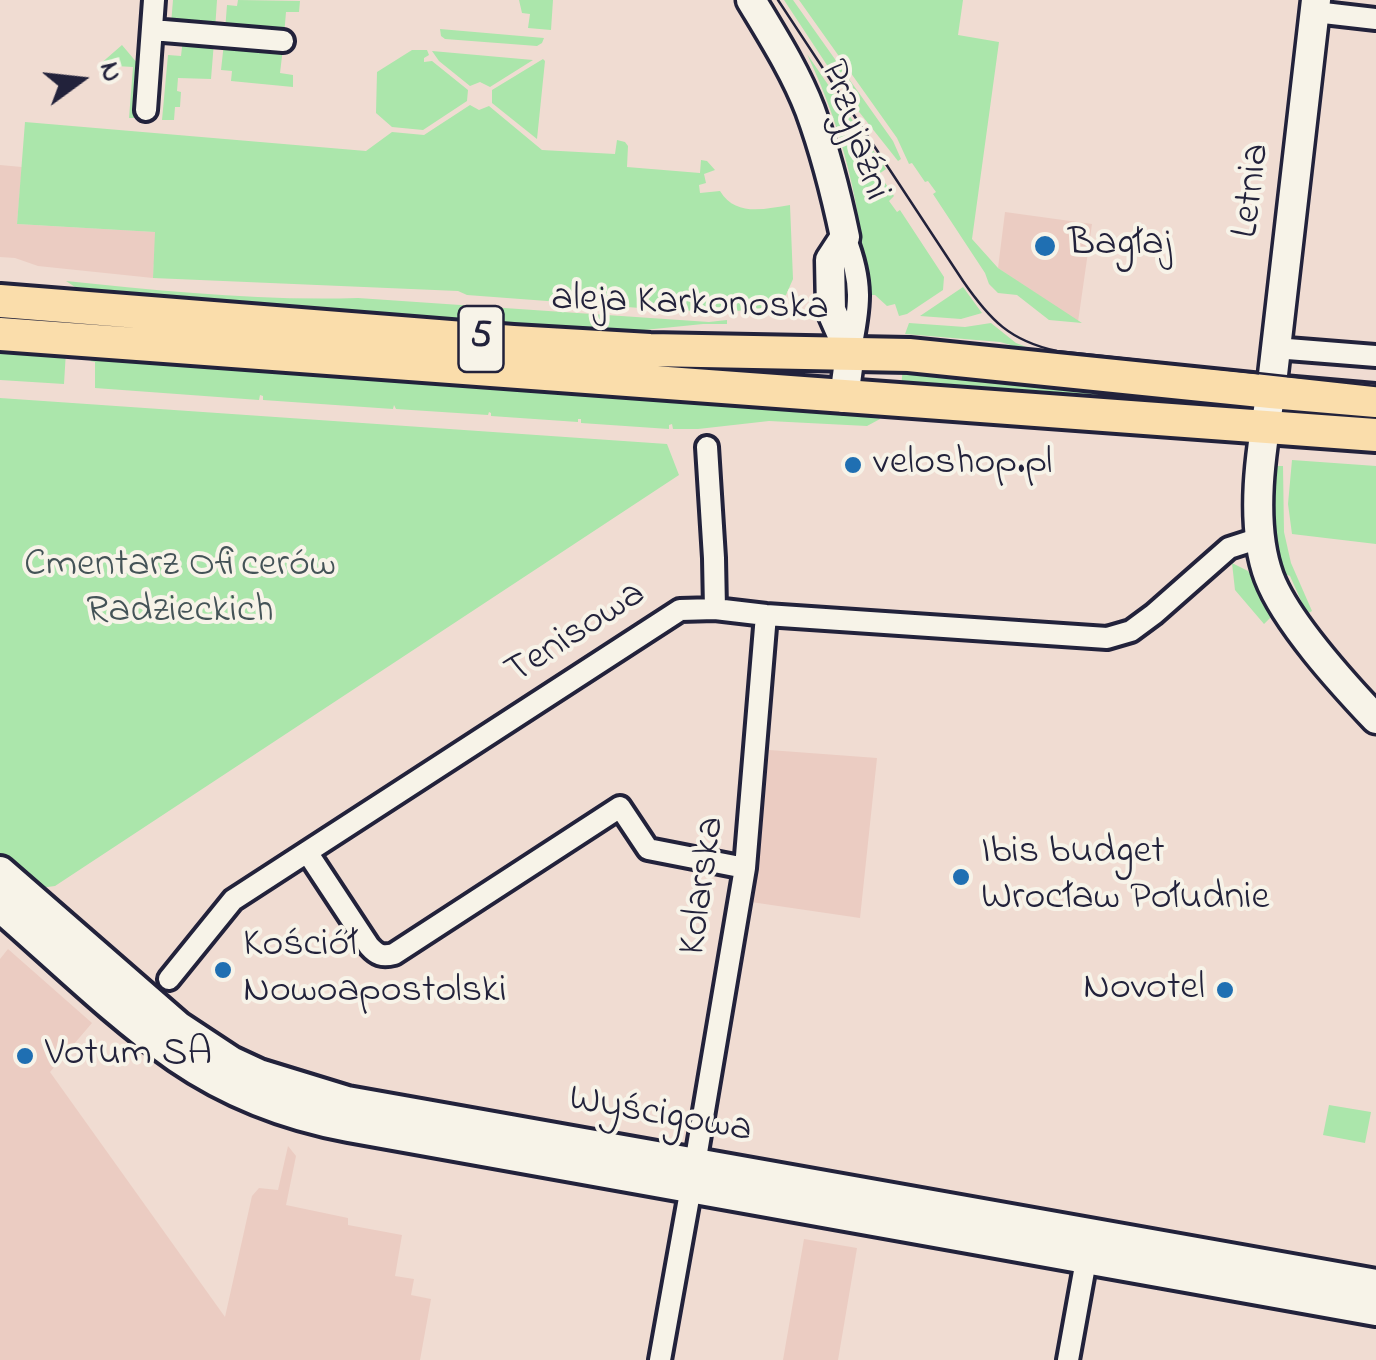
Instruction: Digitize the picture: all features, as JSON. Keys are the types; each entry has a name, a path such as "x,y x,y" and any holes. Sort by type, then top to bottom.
{"main road":[{"name":"aleja Karkonoska","path":"0,301 513,342 650,350 909,355 1376,401"},
{"name":"aleja Karkonoska","path":"0,334 1376,435"},
{"name":"Wyścigowa","path":"0,872 178,1028 259,1075 347,1102 693,1176"},
{"name":"Wyścigowa","path":"0,906 169,1050 252,1097 307,1116 350,1126 693,1176 1088,1246 1376,1285"},
{"name":"Wyścigowa","path":"1088,1246 1376,1310"}],"street":[{"path":"146,110 154,0"},
{"name":"Przyjaźni","path":"750,0 809,107 834,189 845,237 830,260 832,310 850,353 844,398"},
{"path":"1316,6 1376,18"},
{"name":"Letnia","path":"1316,6 1264,427 1260,538 1270,577 1287,611 1342,684 1376,718"},
{"path":"152,30 283,41"},
{"path":"1275,348 1376,356"},
{"path":"707,447 715,609"},
{"name":"Tenisowa","path":"169,979 233,900 680,610 715,609 1106,638 1131,631 1229,548 1260,538"},
{"name":"Kolarska","path":"660,1360 745,868 766,615"},
{"path":"307,852 369,946 384,956 394,954 620,807 648,850 745,868"},
{"path":"1068,1360 1088,1246"}],"shaded area":[{"path":"0,165 22,167 17,224 156,232 153,278 38,266 0,257"},
{"name":"Bagłaj","path":"1005,212 1092,224 1078,322 998,268"},
{"path":"769,750 877,758 860,918 751,902"},
{"path":"8,949 92,1023 50,1072 225,1317 252,1196 259,1188 278,1190 288,1146 296,1156 286,1205 348,1218 348,1225 402,1235 395,1276 414,1279 411,1295 431,1299 420,1360 0,1360 0,959"},
{"path":"804,1239 857,1248 838,1360 783,1360"}],"green space":[{"path":"173,0 217,0 215,30 171,24"},
{"path":"238,0 300,1 299,12 286,12 284,36 225,31 227,5 237,6"},
{"path":"519,0 553,0 551,30 528,28 530,14 522,13"},
{"path":"784,0 793,0 893,141 901,159 898,161 852,103"},
{"path":"799,0 963,0 958,35 999,42 972,239 998,268 1082,323 1049,320 1017,295 998,293 989,284 933,194 936,192 909,164 897,138"},
{"path":"440,29 544,38 537,46 445,39"},
{"path":"183,39 214,42 211,79 178,78 180,107 175,107 174,120 162,120 168,55 181,56"},
{"path":"224,43 283,48 280,73 293,75 293,87 231,81 232,71 221,70"},
{"path":"122,45 138,64 134,118 129,118 133,67 99,65"},
{"path":"412,50 427,50 429,55 424,62 432,61 468,90 467,101 423,130 392,127 376,113 377,72"},
{"path":"432,51 533,60 490,87 480,82 470,86"},
{"path":"807,54 886,169 879,174 894,196 889,201 897,212 900,210 944,277 943,290 907,314 899,316 895,304 887,306 875,295 867,295 861,232 849,172"},
{"path":"543,59 537,139 492,103 492,90"},
{"path":"470,105 479,110 489,106 542,150 615,154 617,140 628,146 627,167 700,173 701,160 707,161 715,170 704,174 706,183 699,185 700,193 720,191 742,208 790,205 793,279 786,295 762,308 729,312 467,295 458,291 153,278 155,232 17,224 25,122 366,151 392,132 424,135"},
{"path":"66,281 248,297 358,298 709,322 727,320 727,324 644,330 586,329 155,297 78,289"},
{"path":"963,287 982,313 961,319 920,316"},
{"path":"909,323 965,327 991,323 1016,343 1050,356 1000,342 905,334"},
{"path":"0,345 66,351 64,384 0,380"},
{"path":"100,354 881,410 880,419 867,426 769,421 698,429 673,429 672,424 669,429 581,423 581,419 578,422 491,416 489,412 488,415 396,409 394,405 393,409 263,400 260,395 259,400 95,388 95,362 90,361"},
{"path":"903,366 1218,398 1218,404 901,389"},
{"name":"Cmentarz Oficerów Radzieckich","path":"0,398 667,444 679,475 55,886 40,888 0,853"},
{"path":"1292,460 1376,466 1376,544 1292,534 1288,504"},
{"path":"1275,466 1283,466 1284,532 1291,563 1312,611 1307,614 1290,576 1285,574 1278,547"},
{"path":"1232,563 1248,571 1273,610 1264,624 1235,590"},
{"path":"1329,1105 1371,1112 1365,1143 1323,1135"}],"tram line":[{"path":"778,0 963,281 992,318 1014,335 1057,351 1376,386"}],"place":[{"name":"Bagłaj","path":"1045,246"},
{"name":"veloshop.pl","path":"853,465"},
{"name":"Ibis budget Wrocław Południe","path":"961,877"},
{"name":"Kościół Nowoapostolski","path":"223,970"},
{"name":"Novotel","path":"1225,990"},
{"name":"Votum SA","path":"25,1056"}]}
